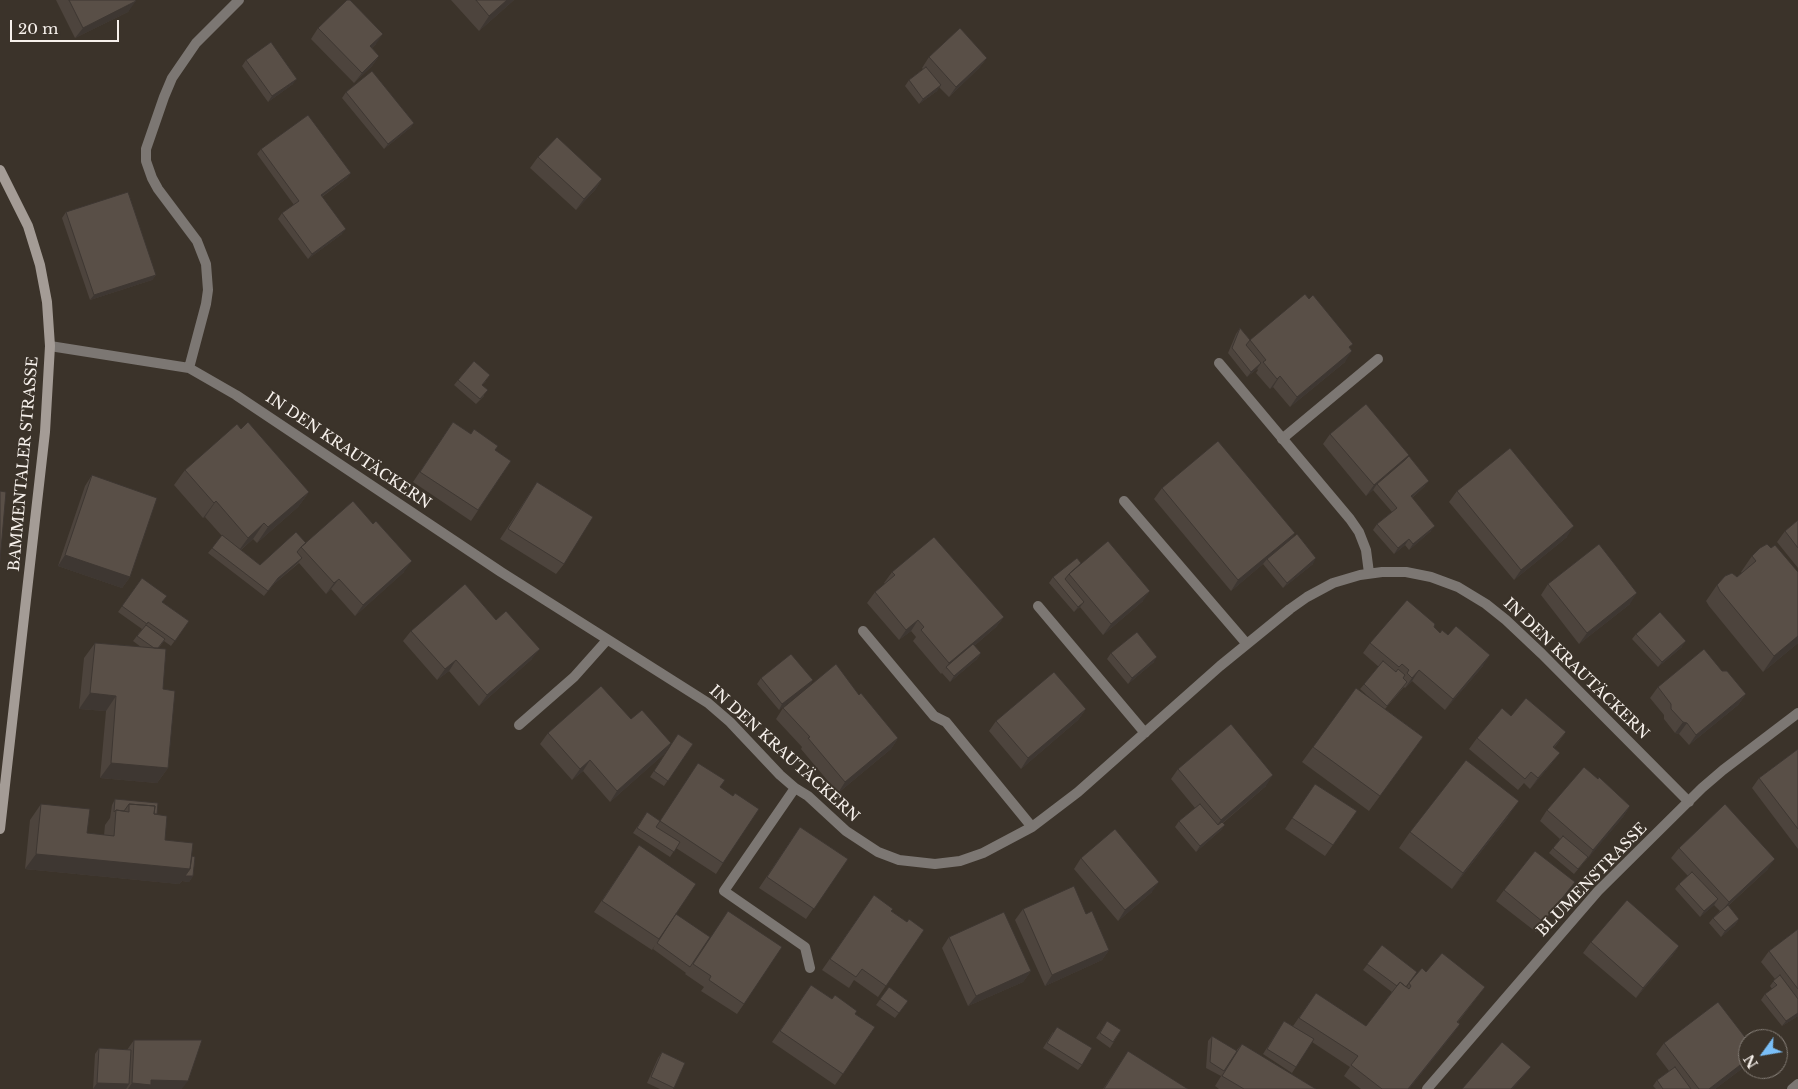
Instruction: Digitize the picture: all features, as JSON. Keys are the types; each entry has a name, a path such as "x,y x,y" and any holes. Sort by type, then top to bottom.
{"main road":[{"name":"BAMMENTALER STRASSE","path":"0,170 28,226 37,256 47,302 50,346 45,432 0,829"}],"street":[{"path":"190,368 206,304 208,290 206,264 197,241 158,189 152,178 146,161 146,149 172,78 196,43 239,0"},
{"name":"IN DEN KRAUTÄCKERN","path":"50,346 190,368 236,395 501,572 708,704 730,722 780,775 808,796 846,831 878,852 904,862 935,864 960,860 983,853 1032,827 1078,792 1246,643 1290,609 1320,590 1346,578 1369,573 1400,572 1431,577 1458,588 1486,604 1542,654 1689,802"},
{"path":"1282,439 1378,359"},
{"path":"1219,363 1359,532 1366,550 1369,573"},
{"path":"1124,501 1246,643"},
{"path":"1038,606 1145,733"},
{"path":"863,631 934,716 946,722 1032,827"},
{"path":"519,725 574,677 607,640"},
{"name":"BLUMENSTRASSE","path":"1427,1089 1590,899 1723,770 1798,713"},
{"path":"795,788 724,891 805,947 810,968"},
{"path":"1792,1089 1798,1084"}],"building":[{"path":"69,0 135,0 136,1 83,28"},
{"path":"347,0 350,0 383,34 370,46 379,56 362,73 318,28"},
{"path":"476,0 507,0 489,16"},
{"path":"960,28 987,58 956,87 929,57"},
{"path":"271,42 297,79 272,96 246,60"},
{"path":"926,67 941,85 923,99 909,80"},
{"path":"372,71 414,123 388,144 346,92"},
{"path":"308,115 351,173 321,195 346,229 312,254 282,213 299,201 261,149"},
{"path":"557,137 602,179 584,199 538,157"},
{"path":"128,192 156,275 94,295 66,212"},
{"path":"1305,294 1309,299 1313,295 1353,344 1349,347 1352,351 1297,397 1280,376 1277,379 1263,362 1266,360 1250,340"},
{"path":"1240,328 1250,340 1246,345 1261,363 1251,372 1232,348"},
{"path":"474,361 490,375 482,385 488,390 480,399 458,380"},
{"path":"1366,404 1409,455 1374,485 1330,434"},
{"path":"248,422 309,492 268,527 264,523 248,538 216,501 214,503 185,470 237,424 241,429"},
{"path":"453,422 471,434 474,429 498,446 495,450 511,461 478,510 420,472"},
{"path":"1218,441 1295,533 1238,580 1162,488"},
{"path":"1510,448 1574,526 1521,570 1457,491"},
{"path":"1409,456 1429,481 1411,496 1435,526 1413,544 1409,539 1398,548 1377,524 1397,508 1377,484"},
{"path":"92,475 157,498 130,577 65,555"},
{"path":"537,482 593,517 564,564 508,529"},
{"path":"0,491 6,492 0,561"},
{"path":"353,501 373,524 376,521 412,561 363,605 339,579 334,583 301,547"},
{"path":"1798,520 1798,548 1785,531"},
{"path":"296,532 306,543 297,552 302,558 278,578 268,591 212,548 222,535 260,565"},
{"path":"1297,534 1316,558 1287,583 1267,559"},
{"path":"934,537 1004,617 949,663 921,630 924,627 918,620 906,630 875,592 895,575 892,572"},
{"path":"1108,541 1150,591 1111,624 1069,574"},
{"path":"1599,544 1637,593 1587,633 1548,584"},
{"path":"1767,544 1771,548 1775,545 1798,572 1798,636 1774,656 1717,585 1725,576 1732,573 1737,577 1756,561 1752,556"},
{"path":"1077,558 1081,563 1065,579 1084,602 1078,607 1053,577"},
{"path":"142,578 167,596 162,602 189,621 175,641 122,606"},
{"path":"465,584 496,620 506,611 540,649 487,695 456,660 445,669 411,631"},
{"path":"1407,600 1435,624 1434,627 1440,633 1442,630 1448,635 1456,626 1490,655 1453,699 1419,670 1412,678 1407,673 1409,670 1402,664 1399,667 1370,643"},
{"path":"1660,612 1686,641 1662,662 1636,634"},
{"path":"146,625 165,639 158,648 154,648 137,636"},
{"path":"1137,632 1157,657 1132,678 1111,653"},
{"path":"95,643 166,649 163,689 175,691 168,768 111,763 116,696 90,693"},
{"path":"973,644 981,653 954,676 946,667"},
{"path":"1704,649 1722,671 1727,671 1746,694 1696,735 1687,723 1683,722 1671,709 1671,704 1658,687"},
{"path":"791,654 813,680 782,704 761,678"},
{"path":"1383,661 1396,672 1398,669 1405,675 1403,678 1407,682 1387,706 1364,684"},
{"path":"836,664 859,695 861,693 898,738 845,782 808,738 810,737 783,708"},
{"path":"1054,672 1086,709 1028,758 996,721"},
{"path":"601,686 631,719 642,710 671,743 617,791 590,760 580,769 548,733"},
{"path":"1356,688 1423,737 1380,796 1313,747"},
{"path":"1526,698 1566,732 1553,747 1560,753 1538,778 1531,772 1525,779 1477,738 1502,708 1511,716"},
{"path":"1231,724 1273,775 1221,820 1178,769"},
{"path":"678,734 693,744 668,781 654,771"},
{"path":"1798,749 1798,829 1759,778"},
{"path":"1466,760 1519,801 1463,873 1410,832"},
{"path":"698,763 725,780 720,787 733,796 735,793 759,809 723,863 660,821"},
{"path":"1584,767 1598,779 1599,777 1630,806 1593,850 1547,810"},
{"path":"1315,784 1357,811 1333,845 1292,818"},
{"path":"115,799 158,803 157,814 154,814 155,806 129,804 124,811 116,810 114,812"},
{"path":"41,804 90,809 87,833 114,836 116,810 129,812 129,804 155,806 154,814 167,816 165,840 193,843 190,869 36,854"},
{"path":"1200,804 1218,825 1222,822 1225,825 1200,846 1179,821"},
{"path":"1725,804 1775,859 1729,902 1679,848"},
{"path":"647,812 660,821 656,827 680,842 674,852 637,828"},
{"path":"800,827 848,859 814,909 767,877"},
{"path":"1115,829 1159,882 1125,910 1081,858"},
{"path":"1563,836 1588,857 1578,869 1553,848"},
{"path":"639,845 696,884 659,939 602,901"},
{"path":"1535,851 1575,882 1543,922 1504,890"},
{"path":"192,856 195,857 193,876 185,876 190,869"},
{"path":"1692,872 1718,899 1704,911 1679,884"},
{"path":"1074,886 1086,914 1092,911 1109,950 1052,975 1023,909"},
{"path":"874,895 893,909 891,911 907,922 909,919 924,930 886,986 862,969 856,977 830,959"},
{"path":"1627,900 1679,946 1643,988 1591,942"},
{"path":"1728,905 1739,919 1725,931 1713,918"},
{"path":"728,911 782,947 744,1004 709,980 711,976 693,964"},
{"path":"1004,912 1031,971 976,996 949,937"},
{"path":"676,914 710,937 690,967 657,943"},
{"path":"1798,929 1798,989 1769,951"},
{"path":"1382,945 1417,972 1406,987 1400,982 1397,986 1367,964"},
{"path":"1442,953 1485,987 1457,1022 1460,1024 1408,1089 1382,1089 1351,1065 1358,1056 1299,1018 1316,993 1366,1026 1400,982 1409,989 1411,986 1409,983 1422,968 1426,972"},
{"path":"1780,975 1798,999 1798,1013 1786,1021 1765,994 1777,985 1773,981"},
{"path":"811,985 832,999 835,995 857,1011 855,1014 875,1027 843,1074 780,1031"},
{"path":"889,987 908,1001 899,1013 880,999"},
{"path":"1718,1002 1739,1029 1738,1067 1709,1089 1699,1089 1664,1043"},
{"path":"1107,1021 1121,1030 1113,1042 1100,1033"},
{"path":"1284,1021 1314,1039 1296,1067 1267,1049"},
{"path":"1057,1027 1092,1048 1082,1065 1047,1043"},
{"path":"1212,1036 1237,1051 1224,1071 1210,1062"},
{"path":"134,1040 202,1040 188,1081 151,1080 151,1085 132,1083"},
{"path":"1502,1042 1531,1067 1511,1089 1462,1089"},
{"path":"1242,1044 1316,1089 1244,1089 1222,1076"},
{"path":"99,1048 131,1050 129,1084 97,1083"},
{"path":"1128,1051 1188,1089 1104,1089"},
{"path":"662,1052 685,1063 674,1088 651,1077"},
{"path":"1675,1067 1691,1089 1663,1089 1657,1080"}]}
